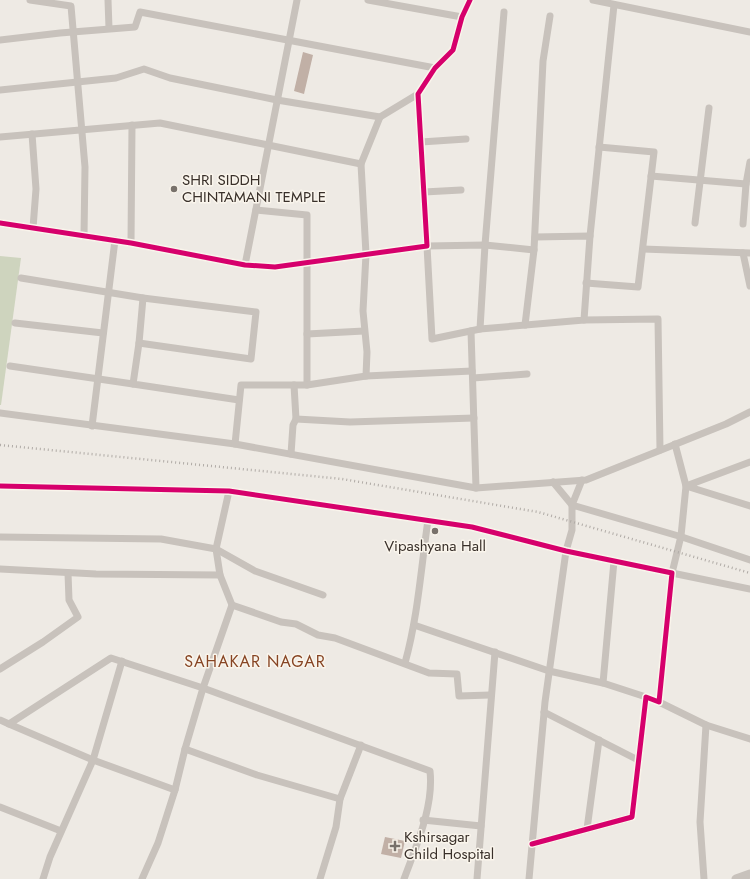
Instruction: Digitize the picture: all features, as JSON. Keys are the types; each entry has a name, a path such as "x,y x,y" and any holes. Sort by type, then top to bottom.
{"street":[{"path":"30,0 70,6 85,167 84,236"},
{"path":"108,0 109,28"},
{"path":"245,265 297,0"},
{"path":"368,0 462,17"},
{"path":"366,376 367,352 363,311 366,254 361,164 380,117 418,94 435,68 453,50 462,17 470,0"},
{"path":"593,0 750,32"},
{"path":"584,320 590,236 614,5"},
{"path":"0,40 109,28 135,27 140,12 435,68"},
{"path":"480,330 485,245 504,12"},
{"path":"526,325 535,237 543,60 550,16"},
{"path":"0,90 116,78 144,69 170,78 277,100 380,117"},
{"path":"418,94 432,339 471,331 584,320 658,320 660,450"},
{"path":"695,223 710,108"},
{"path":"0,137 160,123 361,164"},
{"path":"131,243 132,125"},
{"path":"32,134 36,189 33,228"},
{"path":"421,142 466,139"},
{"path":"586,283 638,287 654,152 599,147"},
{"path":"743,224 746,184 750,162"},
{"path":"651,176 746,184"},
{"path":"424,192 461,190"},
{"path":"256,210 307,215 307,385"},
{"path":"0,223 115,240 245,265 275,267 427,246 485,245 534,250"},
{"path":"535,237 590,236"},
{"path":"92,426 115,240"},
{"path":"642,249 746,253 750,286"},
{"path":"21,278 143,298 256,312 251,359 139,343"},
{"path":"133,384 139,343 143,298"},
{"path":"15,324 104,334"},
{"path":"307,334 364,331"},
{"path":"471,331 476,488"},
{"path":"10,366 239,400"},
{"path":"235,444 241,386 307,385 366,376 527,374"},
{"path":"291,454 293,425 296,419 294,385"},
{"path":"0,413 235,444 476,488 582,480 726,424 749,411"},
{"path":"296,419 350,422 474,418"},
{"path":"659,702 672,572 681,536 686,486 676,444"},
{"path":"686,486 750,462"},
{"path":"529,879 549,671 566,552 572,530 572,505 582,480"},
{"path":"553,482 572,505 681,536 750,560"},
{"path":"0,486 229,492 472,527 566,552 672,572 750,589"},
{"path":"686,486 750,506"},
{"path":"142,879 158,843 175,790 185,748 203,688 232,605 220,575 216,549 229,492"},
{"path":"405,663 414,625 428,520"},
{"path":"0,537 161,539 216,549 255,571 322,595"},
{"path":"603,683 614,561"},
{"path":"0,569 68,573 183,576 220,575"},
{"path":"0,669 43,642 78,617 69,600 68,573"},
{"path":"232,605 266,618 296,624 318,635 335,638 405,663 428,673 457,674 459,696 490,695"},
{"path":"414,625 549,671 603,683 646,697 706,725 750,739"},
{"path":"477,879 486,783 490,695 494,652"},
{"path":"9,724 111,658 203,688 361,744 430,771 432,785 423,820 404,879"},
{"path":"43,879 50,857 93,760 122,661"},
{"path":"532,844 632,817 646,697"},
{"path":"544,712 638,760"},
{"path":"0,720 93,760 175,790"},
{"path":"704,879 700,822 706,725"},
{"path":"587,829 599,740"},
{"path":"320,879 336,827 340,799 361,744"},
{"path":"185,748 257,775 340,799"},
{"path":"0,807 61,831"},
{"path":"423,820 481,826"},
{"path":"736,879 750,874"}],"green space":[{"path":"0,256 21,258 1,405 0,405"}],"building":[{"path":"303,52 313,55 304,94 294,91"},
{"path":"385,837 405,841 401,858 381,854"}],"railway":[{"path":"0,445 342,479 538,512 750,573"}],"cycle path":[{"path":"0,223 131,243 245,265 275,267 427,246 418,94 435,68 453,50 462,17 470,0"},
{"path":"0,486 229,491 472,527 566,551 672,573 659,702 646,697 632,817 532,844"}],"place":[{"name":"SHRI SIDDH CHINTAMANI TEMPLE","path":"174,189"},
{"name":"Vipashyana Hall","path":"435,531"},
{"name":"Kshirsagar Child Hospital","path":"395,846"}],"district":[{"name":"SAHAKAR NAGAR","path":"255,661"}]}
